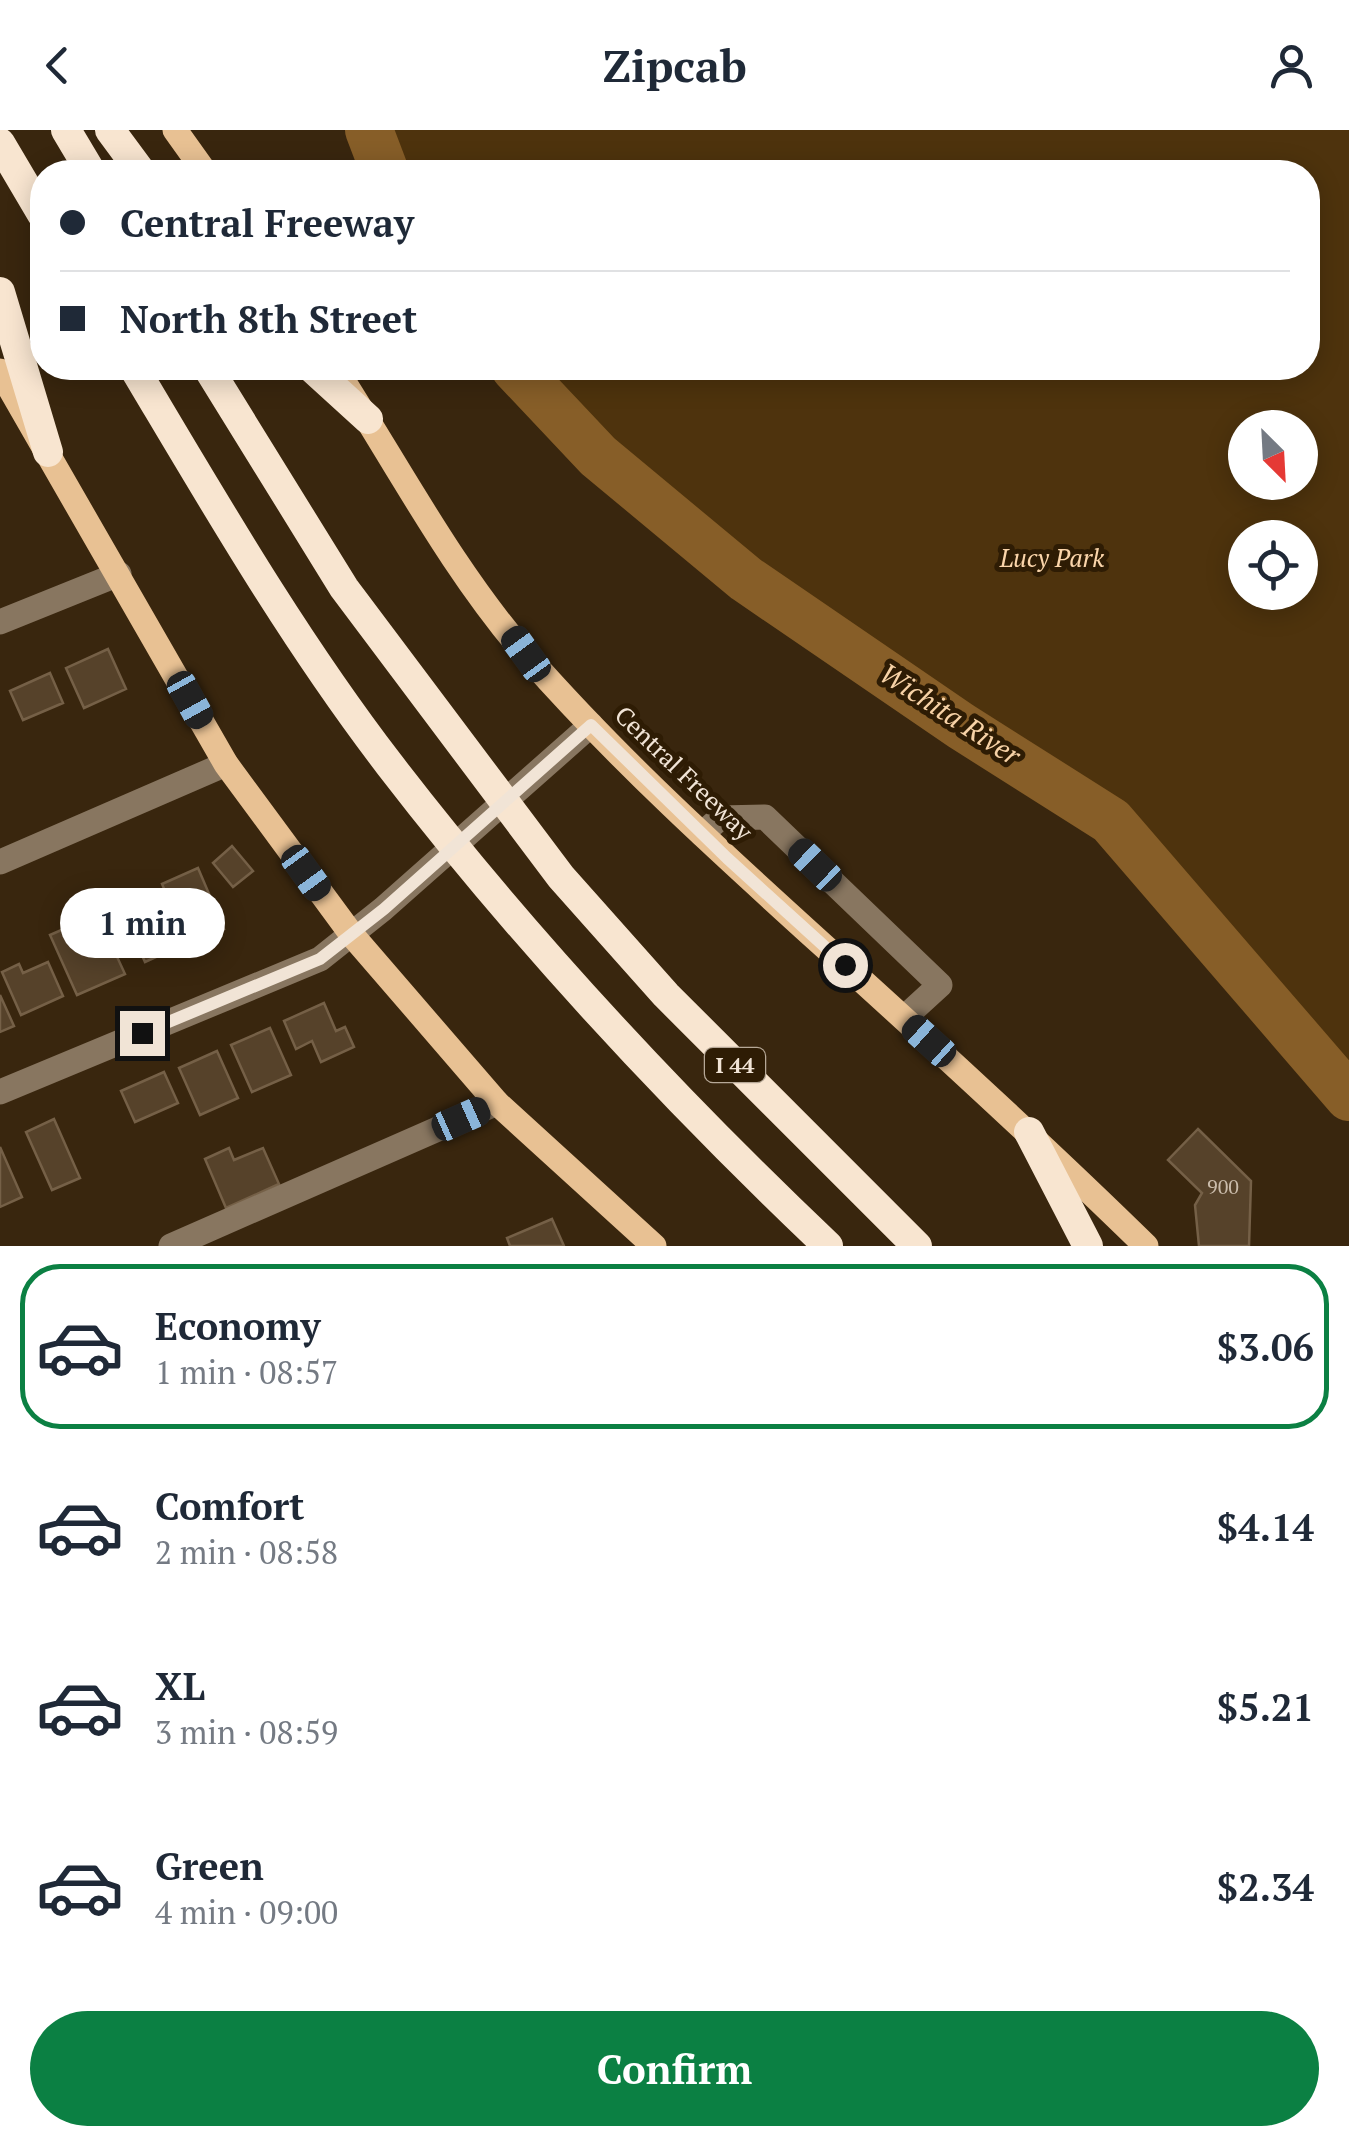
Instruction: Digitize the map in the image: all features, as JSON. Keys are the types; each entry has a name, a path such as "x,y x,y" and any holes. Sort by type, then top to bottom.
{"highway":[{"path":"66,130 85,160"},
{"path":"110,130 132,160"},
{"path":"0,144 30,194"},
{"path":"0,292 48,452"},
{"name":"I 44","path":"141,380 290,622 387,762 514,918 668,1090 828,1246"},
{"name":"I 44","path":"215,380 344,588 561,877 666,996 918,1246"},
{"path":"325,380 368,419"},
{"path":"1029,1132 1088,1246"}],"main road":[{"path":"175,130 196,160"},
{"path":"0,371 8,399 48,452 226,764 352,934 497,1103 654,1246"},
{"name":"Central Freeway","path":"343,380 459,564 526,654 591,725 702,834 1029,1132 1146,1246"}],"street":[{"path":"0,622 119,574"},
{"path":"0,1092 320,959 591,725"},
{"path":"0,862 226,764"},
{"path":"702,834 720,818 765,817 940,985 904,1018"},
{"path":"170,1246 497,1103"}],"green space":[{"name":"Lucy Park","path":"369,130 1349,130 1349,1097 1111,821 961,726 746,579 598,456 526,380 1320,380 1320,160 380,160"}],"building":[{"path":"108,649 126,689 84,708 66,668"},
{"path":"50,673 63,703 23,720 10,691"},
{"path":"232,846 253,871 233,887 213,863"},
{"path":"198,868 224,929 188,945 162,884"},
{"path":"157,913 174,949 145,962 129,926"},
{"path":"89,918 103,950 112,946 125,974 77,995 50,935"},
{"path":"48,962 63,996 21,1015 2,972 19,964 23,973"},
{"path":"0,995 14,1026 0,1032"},
{"path":"324,1003 336,1031 345,1027 354,1047 321,1062 312,1041 296,1049 284,1021"},
{"path":"270,1028 291,1075 252,1092 231,1045"},
{"path":"217,1051 238,1098 200,1115 179,1068"},
{"path":"164,1072 178,1103 135,1122 121,1091"},
{"path":"54,1119 80,1178 52,1190 26,1132"},
{"path":"1198,1129 1251,1181 1249,1246 1199,1246 1195,1205 1202,1193 1168,1160"},
{"path":"0,1147 22,1197 0,1207"},
{"path":"229,1148 234,1160 263,1148 279,1184 226,1208 205,1159"},
{"path":"552,1219 564,1246 510,1246 507,1238"}],"waterway":[{"name":"Wichita River","path":"369,130 380,160"},
{"name":"Wichita River","path":"526,380 598,456 746,579 961,726 1111,821 1349,1097"}],"route":[{"path":"142,1033 320,959 384,909 591,725 727,858 845,965"}]}
